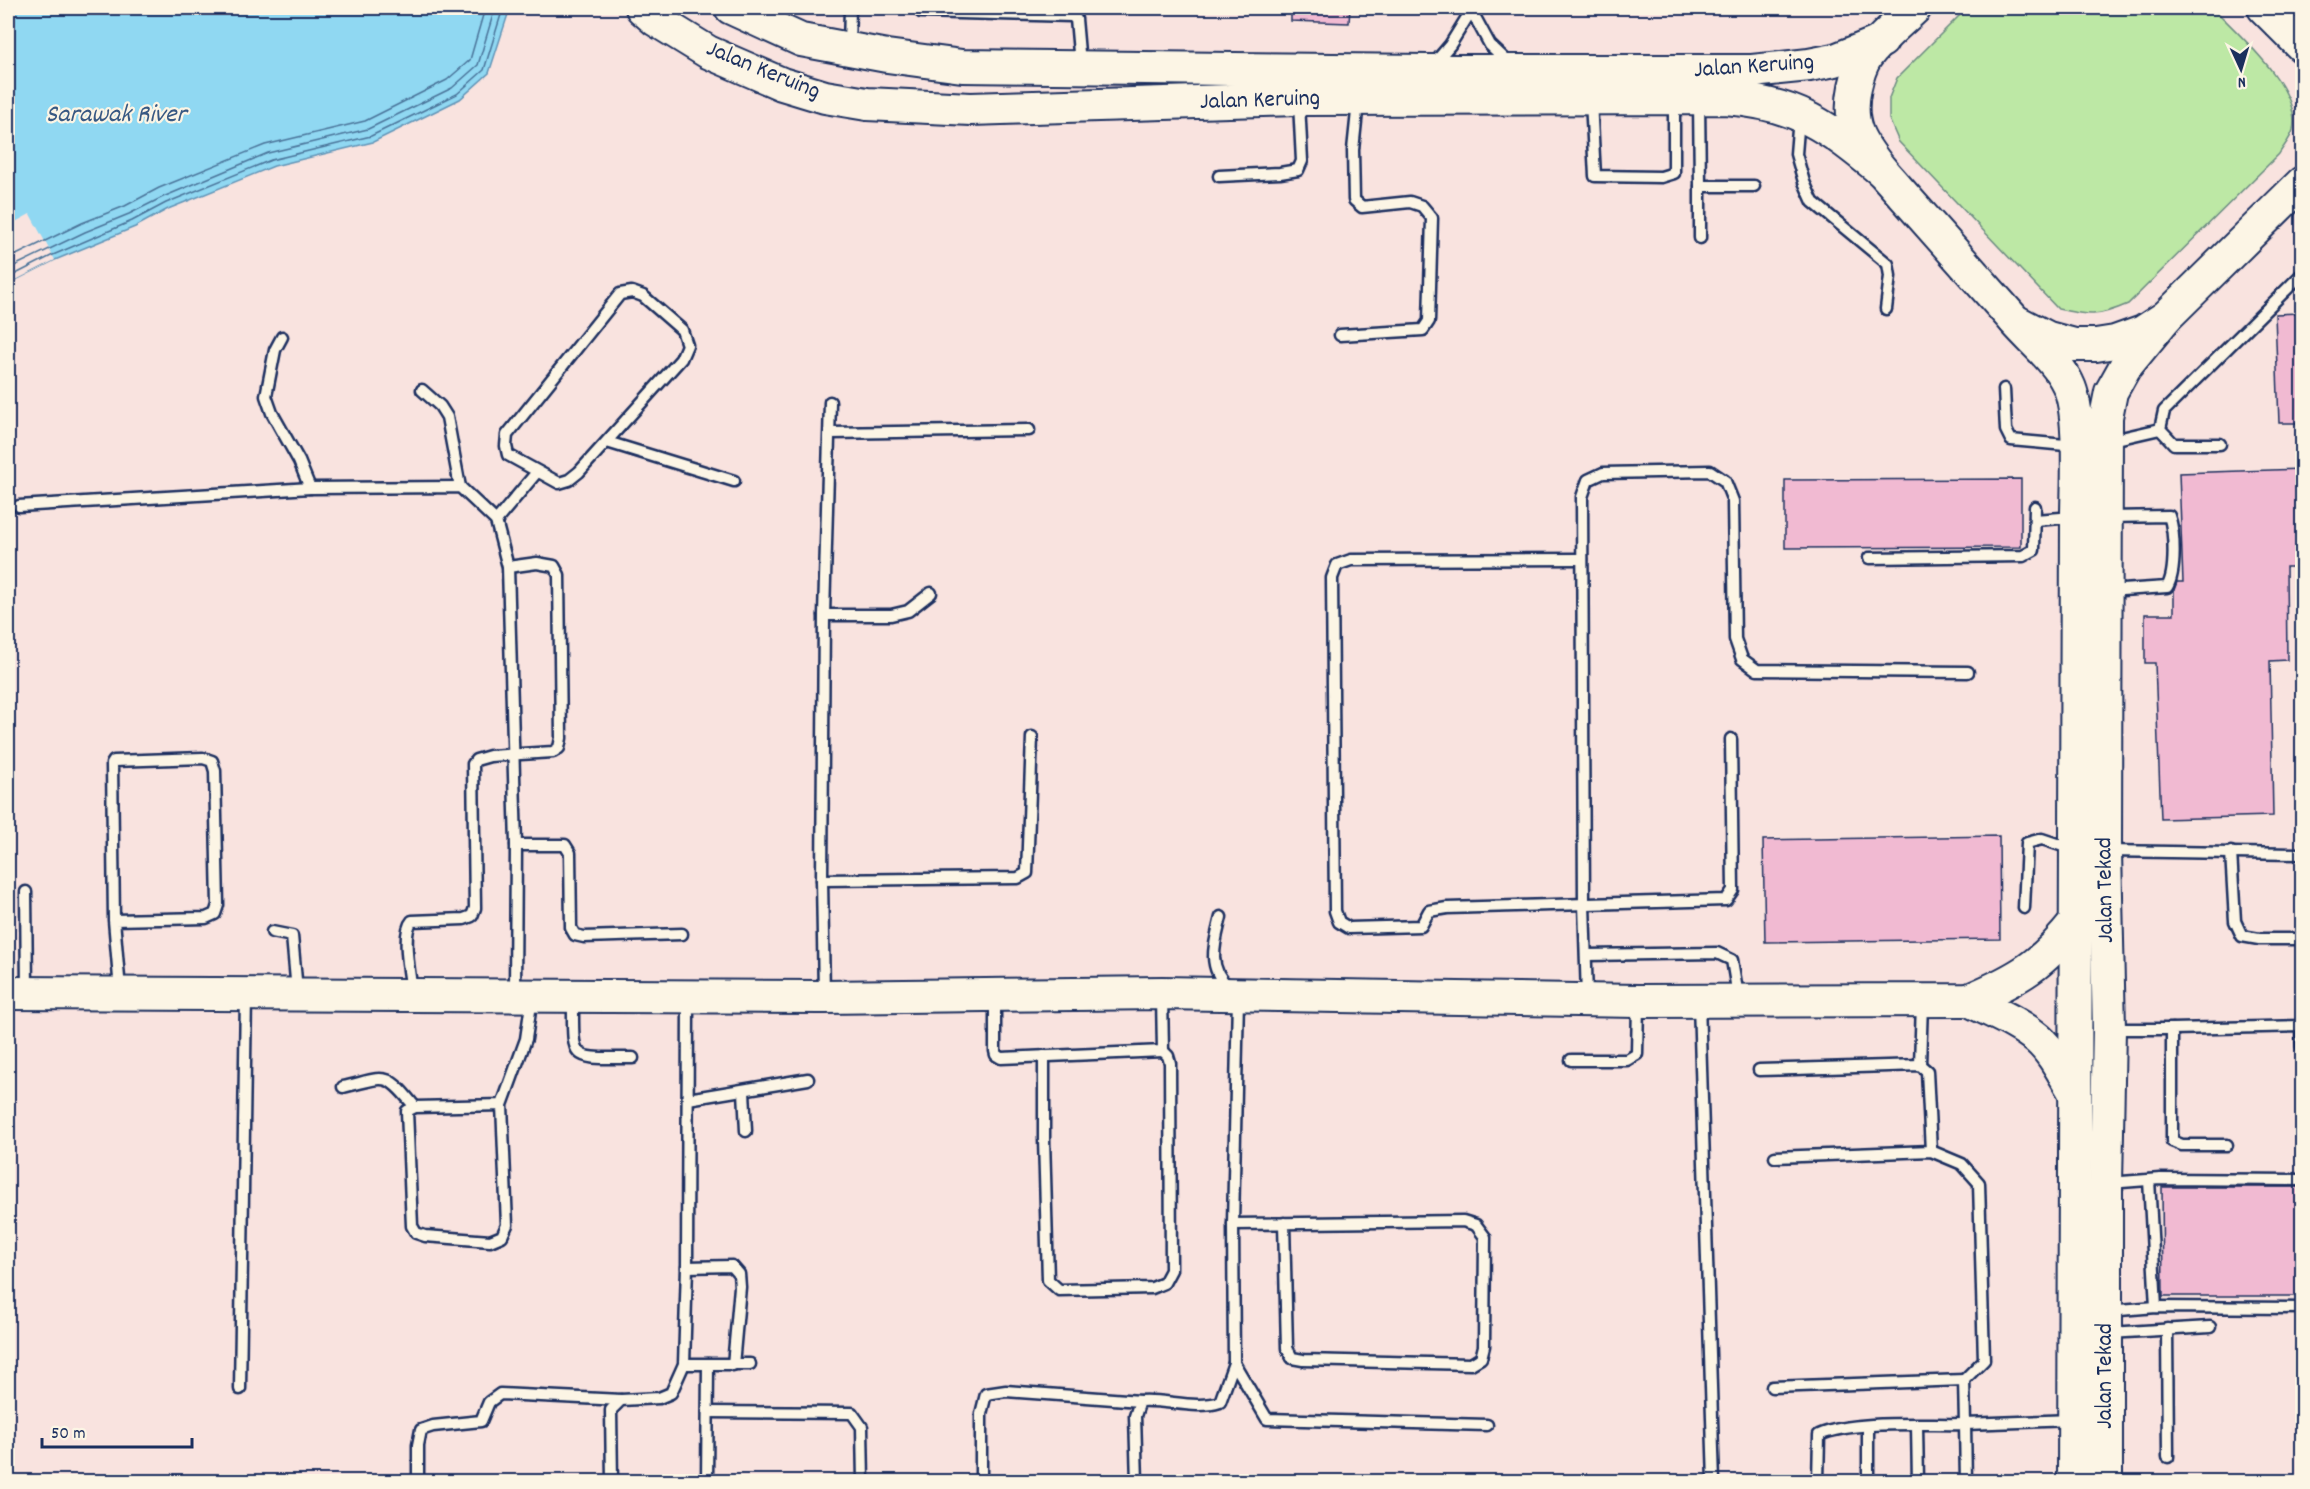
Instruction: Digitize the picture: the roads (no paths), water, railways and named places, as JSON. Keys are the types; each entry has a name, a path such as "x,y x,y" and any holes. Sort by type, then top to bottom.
{"street":[{"name":"Jalan Keruing","path":"642,8 708,52 771,79 825,97 867,104 971,109 1299,99 1686,98 1754,100 1822,124 1882,171"},
{"name":"Jalan Keruing","path":"731,8 801,40 849,50 962,66 1700,72 1780,69 1835,60 1882,41"},
{"path":"1882,171 1864,148 1854,127 1851,106 1857,80 1866,57 1915,8"},
{"path":"2264,8 2302,46"},
{"path":"867,104 835,89 833,80 835,67 846,60 887,56"},
{"name":"Jalan Tekad","path":"1882,171 2058,368 2068,385 2091,443 2090,850 2109,1029 2106,1184 2106,1482"},
{"path":"2015,321 2048,338 2074,345 2115,342 2143,332 2166,317 2302,184"},
{"name":"Jalan Tekad","path":"2091,443 2106,417 2111,392 2125,367 2166,317"},
{"name":"Jalan Tekad","path":"2074,1482 2076,922 2090,850 2107,591 2092,517"},
{"path":"17,993 824,997 1162,993 1638,1001 1969,1000 2006,984 2038,964 2057,946 2076,922"},
{"path":"1969,1000 2017,1025 2038,1040 2054,1058 2075,1093"}],"lane":[{"path":"849,50 850,8"},
{"path":"1428,71 1450,45 1471,9"},
{"path":"1471,9 1490,45 1520,71"},
{"path":"921,12 1071,16 1076,19 1078,26 1080,67"},
{"path":"1591,98 1595,176 1661,177 1674,173 1686,98"},
{"path":"1686,98 1700,186 1700,238"},
{"path":"1219,176 1298,170 1302,161 1299,99"},
{"path":"1340,335 1423,330 1429,321 1432,218 1422,206 1410,202 1362,207 1354,200 1353,150 1358,99"},
{"path":"1799,114 1796,154 1804,182 1813,202 1888,264 1890,276 1886,309"},
{"path":"1700,186 1755,186"},
{"path":"2160,429 2164,411 2302,274"},
{"path":"632,292 643,296 681,330 687,345 681,359 607,442 569,480 559,483 508,454 506,446 507,435 620,294 632,292"},
{"path":"282,337 275,350 266,396 272,413 299,461 310,488"},
{"path":"2004,389 2006,430 2011,440 2091,443 2160,429"},
{"path":"422,390 440,406 447,417 460,487 496,521 508,567 516,845 526,1039 502,1105 507,1225 502,1236 490,1241 425,1236 416,1233 412,1226 407,1111 415,1107 502,1105"},
{"path":"824,997 822,880 824,615 830,402"},
{"path":"2160,429 2174,444 2220,444"},
{"path":"830,433 1029,430"},
{"path":"607,442 735,481"},
{"path":"1588,1000 1584,904 1582,497 1588,480 1604,472 1710,471 1725,481 1733,501 1735,639 1742,659 1757,670 1968,672"},
{"path":"496,521 537,472"},
{"path":"20,506 310,488 460,487"},
{"path":"1869,558 2023,556 2034,550 2035,507"},
{"path":"2035,520 2169,516 2173,527 2172,579 2167,587 2107,591"},
{"path":"1582,559 1351,560 1336,565 1332,578 1332,590 1335,911 1339,922 1349,928 1421,926 1429,911 1447,908 1726,900 1731,896 1733,890 1731,739"},
{"path":"412,994 407,941 409,924 412,921 464,919 472,916 475,908 473,764 476,760 483,758 553,752 559,748 561,738 559,574 554,566 545,563 508,567"},
{"path":"824,615 891,615 908,611 931,593"},
{"path":"822,880 1018,878 1027,873 1032,737"},
{"path":"114,920 206,918 215,914 218,905 215,771 212,761 203,758 114,761 112,764 114,920 120,993"},
{"path":"2024,908 2027,843 2042,839 2090,850 2302,854"},
{"path":"516,845 565,845 570,853 571,928 575,935 584,937 682,934"},
{"path":"2230,852 2235,921 2242,936 2259,939 2302,939"},
{"path":"17,993 26,892"},
{"path":"981,1482 981,1414 987,1394 1006,1391 1140,1401 1155,1400 1207,1406 1220,1402 1234,1363 1233,1224 1238,994 1218,978 1216,969 1213,953 1221,917"},
{"path":"272,932 292,936 297,994"},
{"path":"1587,955 1717,953 1732,960 1739,1000"},
{"path":"1044,1056 1048,1280 1059,1290 1152,1288 1164,1283 1171,1270 1170,1063 1163,1051 1162,993"},
{"path":"240,1389 246,994"},
{"path":"573,995 573,1037 578,1054 586,1058 633,1058"},
{"path":"995,995 996,1055 1001,1058 1163,1051"},
{"path":"418,1482 418,1445 421,1430 433,1426 482,1421 489,1402 500,1394 621,1400 659,1398 671,1393 684,1364 687,1267 688,996"},
{"path":"1920,1065 1922,999"},
{"path":"1699,1000 1714,1482"},
{"path":"1571,1060 1626,1060 1637,1054 1638,1001"},
{"path":"2109,1029 2302,1026 2302,1047"},
{"path":"2172,1029 2172,1142 2182,1145 2227,1145"},
{"path":"1760,1070 1920,1065 1927,1071 1931,1151"},
{"path":"343,1087 382,1078 390,1079 397,1084 415,1107"},
{"path":"688,1099 808,1079"},
{"path":"744,1091 746,1131"},
{"path":"1772,1387 1964,1380 1984,1360 1979,1183 1962,1164 1931,1151 1775,1157"},
{"path":"2106,1184 2150,1179 2302,1180"},
{"path":"2150,1179 2156,1307"},
{"path":"1233,1224 1284,1223 1463,1221 1476,1225 1485,1237 1484,1346 1480,1358 1471,1364 1292,1358 1287,1348 1284,1223"},
{"path":"687,1267 732,1266 738,1274 740,1287 733,1365"},
{"path":"2106,1322 2156,1307 2302,1308"},
{"path":"2106,1322 2167,1329 2210,1327"},
{"path":"2167,1329 2168,1456"},
{"path":"1234,1363 1267,1419 1487,1425"},
{"path":"684,1364 750,1364"},
{"path":"707,1482 708,1364"},
{"path":"1964,1380 1966,1482"},
{"path":"612,1482 611,1410 621,1400"},
{"path":"1137,1482 1135,1416 1140,1401"},
{"path":"708,1412 852,1413 862,1427 863,1482"},
{"path":"1818,1482 1820,1435 1832,1430 1868,1426 2075,1420"},
{"path":"1917,1425 1918,1482"},
{"path":"1868,1426 1868,1482"}],"water":[{"name":"Sarawak River","path":"8,8 510,8 489,73 460,99 373,142 274,166 168,209 135,227 55,260 8,284"}]}
